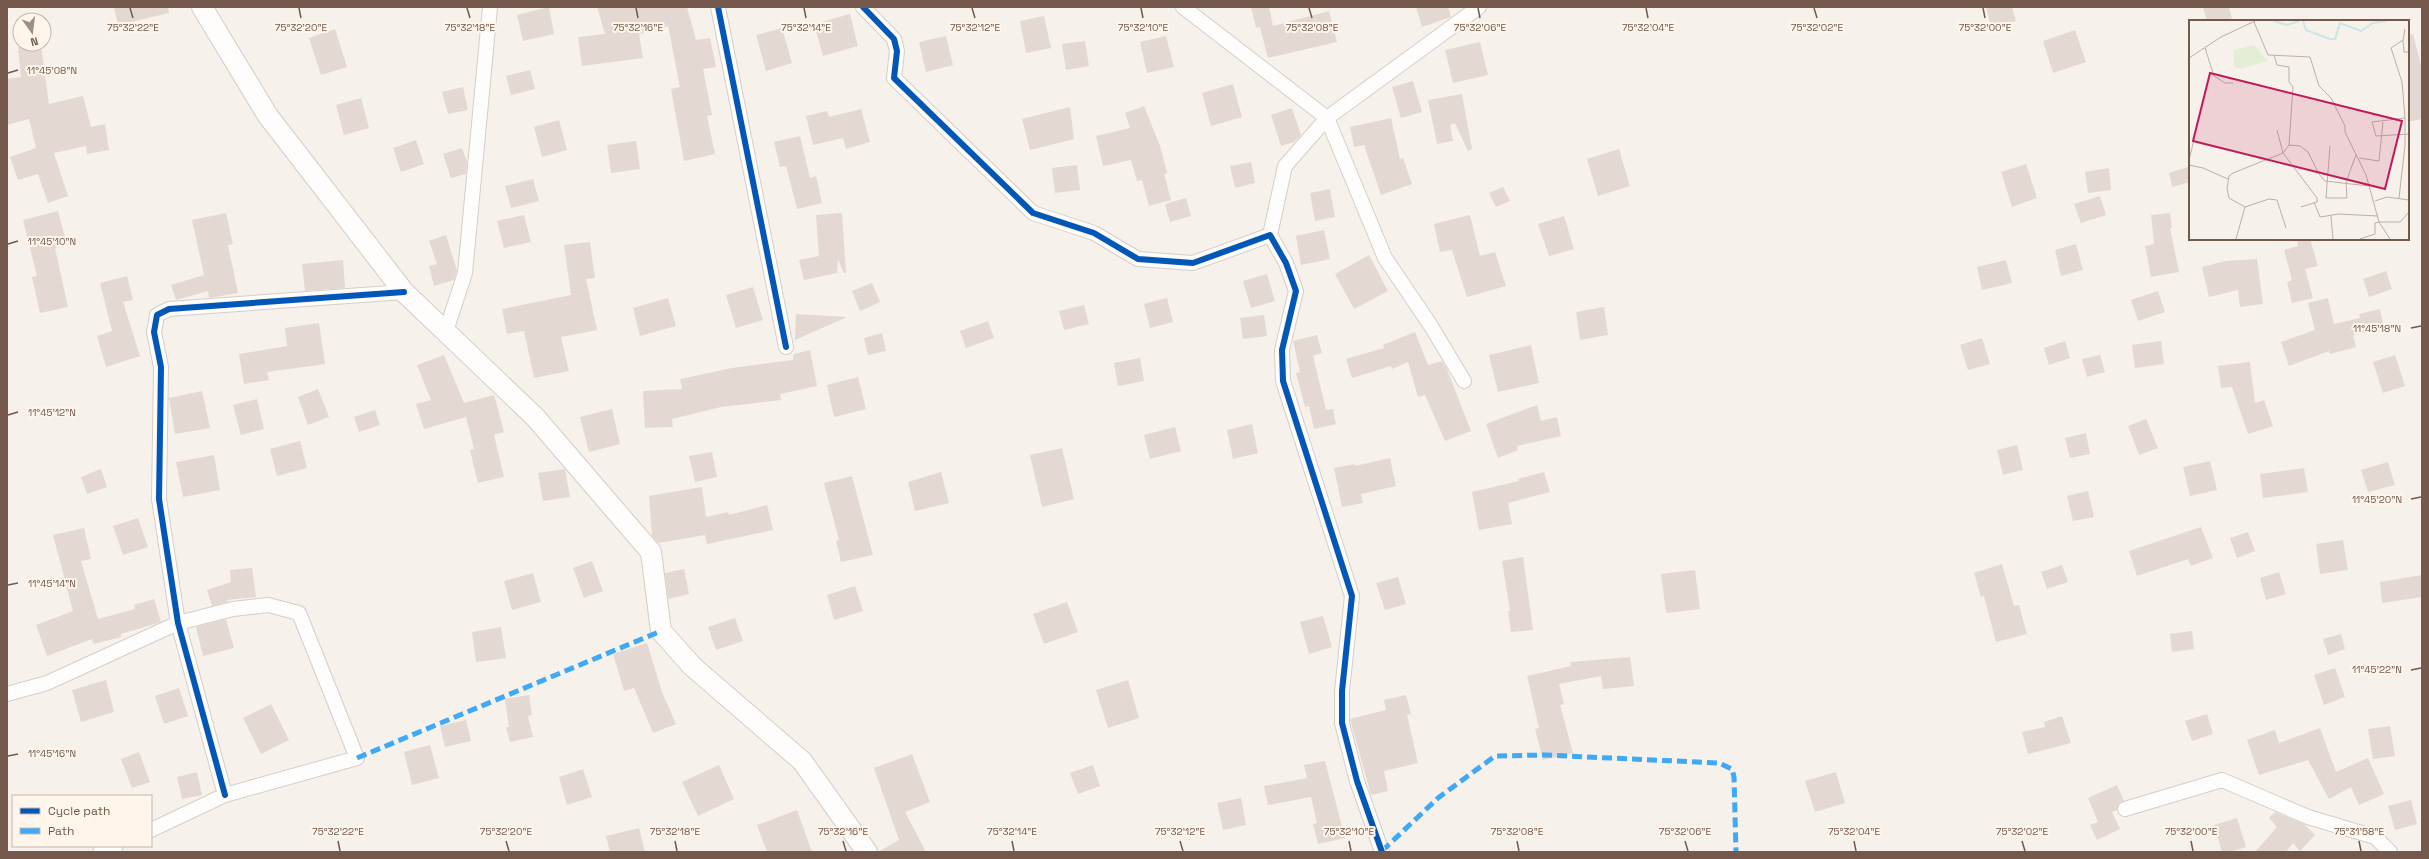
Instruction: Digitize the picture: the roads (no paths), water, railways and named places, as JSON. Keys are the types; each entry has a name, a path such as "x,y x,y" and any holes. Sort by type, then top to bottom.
{"main road":[{"path":"202,7 268,116 404,292 535,417 651,552 661,631 692,666 802,761 867,852"}],"street":[{"path":"446,331 465,273 490,7"},
{"path":"718,7 786,347"},
{"path":"863,7 894,39 897,51 894,78 1033,213 1094,233 1138,259 1193,263 1270,236"},
{"path":"1183,7 1328,118 1385,258 1431,326 1464,382"},
{"path":"1382,852 1357,781 1342,723 1342,691 1352,596 1283,381 1282,350 1296,291 1286,263 1270,236 1284,166 1328,118 1479,7"},
{"path":"225,795 178,622 159,499 160,367 154,332 157,315 169,309 404,292"},
{"path":"7,694 47,683 178,622 233,609 268,605 299,613 357,758 225,795 152,830"},
{"path":"2125,809 2222,780 2308,817 2375,838 2390,852"},
{"path":"100,852 113,847"}]}
